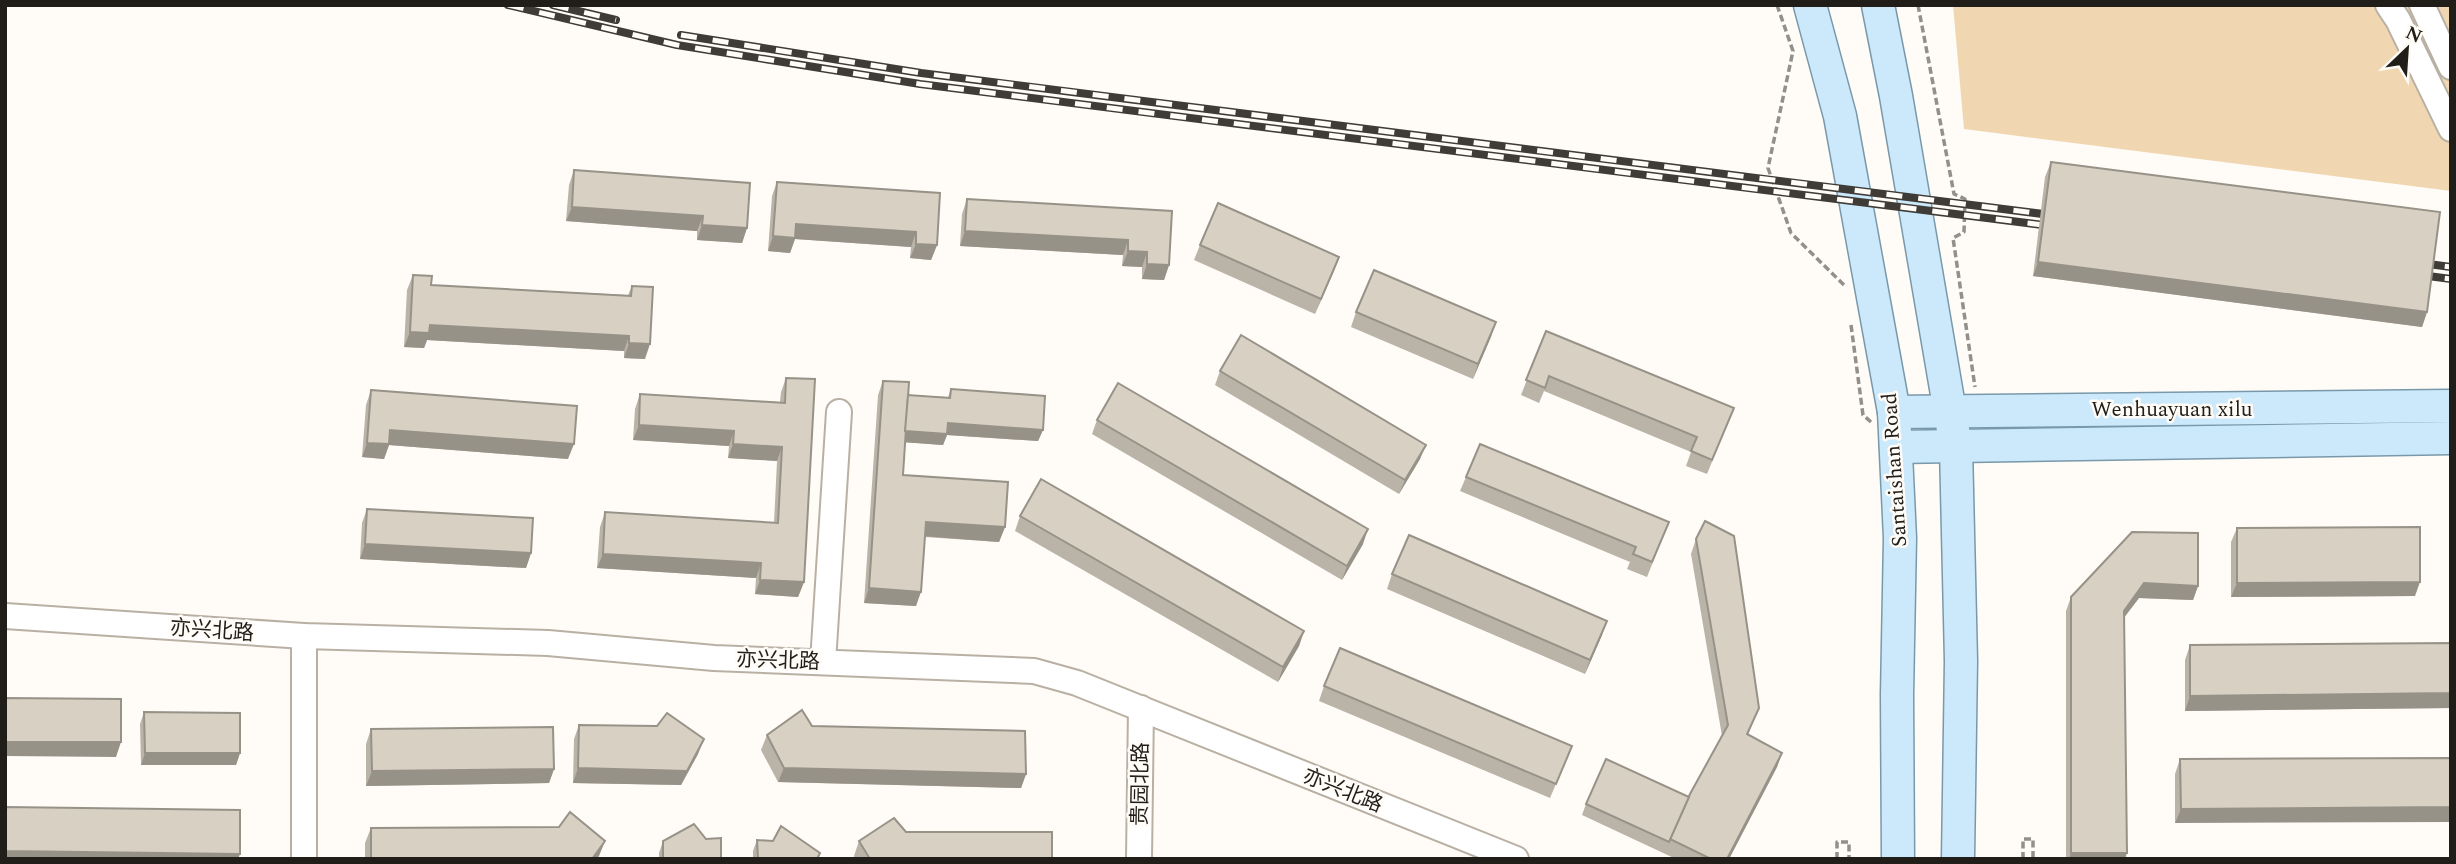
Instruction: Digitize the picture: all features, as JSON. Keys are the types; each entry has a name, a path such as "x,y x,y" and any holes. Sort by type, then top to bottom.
{"main road":[{"name":"Santaishan Road","path":"1810,5 1840,116 1894,412 1900,538 1898,859"},
{"path":"1878,5 1964,410 1956,447 1961,661 1958,859"},
{"name":"Wenhuayuan xilu","path":"1894,412 2451,406"},
{"name":"Wenhuayuan xilu","path":"1896,447 2451,438"}],"street":[{"path":"2388,5 2398,20 2451,129"},
{"path":"2422,5 2451,67"},
{"path":"823,662 839,412"},
{"name":"亦兴北路","path":"5,616 304,636 548,643 714,658 1034,671 1077,683 1516,859"},
{"path":"304,636 304,859"},
{"name":"贵园北路","path":"1139,859 1141,708"}],"path":[{"path":"1777,5 1793,51 1768,168 1791,233 1845,285 1847,298"},
{"path":"1918,5 1954,194 1965,198 1964,232 1953,237 1964,410"},
{"path":"1850,324 1863,415 1896,447"},
{"path":"2023,859 2023,839 2033,839 2033,859"},
{"path":"1837,859 1837,842 1849,842 1849,859"}],"shaded area":[{"path":"1953,5 2451,5 2451,191 1964,129"}],"building":[{"path":"2051,162 2440,212 2427,312 2038,262"},
{"path":"574,170 750,183 747,228 702,225 703,216 572,207"},
{"path":"777,182 940,193 937,245 916,244 916,232 796,224 795,238 773,236"},
{"path":"967,199 1172,211 1169,265 1147,264 1147,252 1128,251 1128,240 965,231"},
{"path":"1218,203 1339,257 1321,299 1200,245"},
{"path":"1374,270 1496,322 1478,364 1356,312"},
{"path":"413,275 432,276 431,285 631,296 632,286 653,287 650,344 629,343 629,336 430,325 429,333 410,332"},
{"path":"1546,331 1734,408 1712,460 1691,451 1697,437 1549,376 1545,388 1526,380"},
{"path":"1241,335 1426,445 1405,480 1220,371"},
{"path":"786,378 815,379 804,582 760,580 761,563 603,554 605,512 778,523 782,447 733,444 734,431 639,425 640,394 785,403"},
{"path":"883,381 909,382 903,475 1008,482 1005,527 926,522 921,592 869,588"},
{"path":"1118,383 1368,529 1347,566 1097,420"},
{"path":"951,389 1045,396 1043,430 948,423 947,434 905,431 908,395 950,398"},
{"path":"371,390 577,406 574,444 390,430 389,444 367,443"},
{"path":"1480,444 1669,522 1652,562 1633,554 1636,547 1466,477"},
{"path":"1041,479 1304,631 1283,667 1020,516"},
{"path":"367,509 533,518 531,553 365,544"},
{"path":"1705,521 1734,536 1759,708 1747,734 1782,753 1727,859 1711,859 1670,839 1690,794 1728,725 1696,539"},
{"path":"2420,527 2420,582 2237,583 2237,528"},
{"path":"2132,532 2198,533 2198,586 2144,583 2124,611 2127,853 2071,853 2071,597"},
{"path":"1409,535 1607,621 1590,660 1392,574"},
{"path":"2451,643 2451,693 2190,696 2190,645"},
{"path":"1340,648 1572,746 1556,784 1324,686"},
{"path":"5,698 121,699 121,742 5,742"},
{"path":"802,710 812,726 1025,731 1026,774 784,768 767,735"},
{"path":"144,712 240,713 240,753 145,753"},
{"path":"667,713 704,739 687,771 578,768 579,725 657,726"},
{"path":"553,727 554,769 372,771 371,729"},
{"path":"2451,758 2451,807 2181,809 2180,759"},
{"path":"1606,759 1689,797 1669,842 1586,804"},
{"path":"5,807 240,810 240,854 5,851"},
{"path":"570,812 605,841 592,859 371,859 371,828 559,827"},
{"path":"894,818 906,832 1052,832 1052,859 870,859 859,841"},
{"path":"694,824 706,839 721,838 721,859 663,859 663,841"},
{"path":"781,826 820,853 817,859 758,859 757,840 773,841"}],"railway":[{"path":"508,5 677,45 920,84 2059,227"},
{"path":"553,5 616,20"},
{"path":"681,35 921,73 2059,216"},
{"path":"2413,262 2451,267"},
{"path":"2413,274 2451,279"}]}
